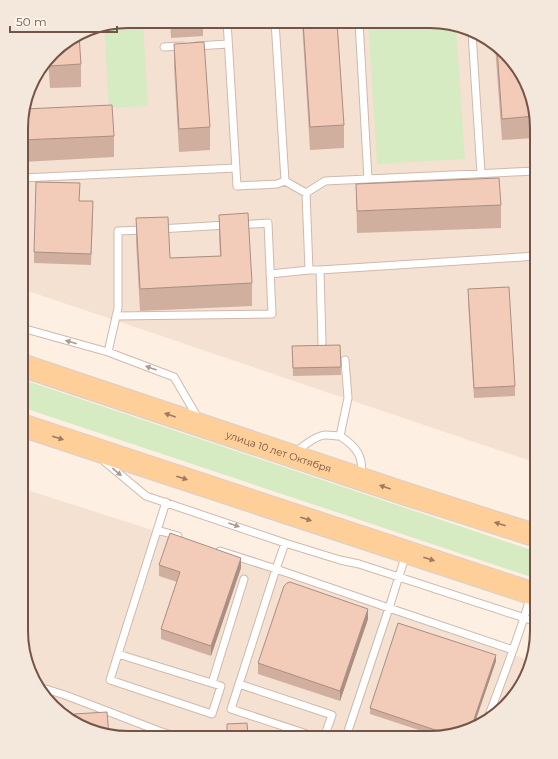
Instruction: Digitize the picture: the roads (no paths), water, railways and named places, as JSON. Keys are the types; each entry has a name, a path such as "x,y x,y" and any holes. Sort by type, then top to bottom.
{"main road":[{"name":"улица 10 лет Октября","path":"28,367 361,479 530,534"},
{"path":"28,427 530,593"}],"lane":[{"path":"227,28 237,186 277,184 285,181"},
{"path":"275,28 285,181"},
{"path":"359,28 368,179"},
{"path":"472,37 481,173"},
{"path":"164,47 228,44"},
{"path":"28,178 236,168"},
{"path":"306,193 325,181 530,171"},
{"path":"285,181 306,193"},
{"path":"306,193 309,270"},
{"path":"108,352 116,316 118,308 118,231 268,223 272,314 116,316"},
{"path":"270,274 309,270 530,256"},
{"path":"320,270 322,343"},
{"path":"28,330 108,352 174,377 202,426"},
{"path":"340,436 348,398 345,360"},
{"path":"292,456 303,445 314,439 325,435 340,436 350,443 362,460 361,479"},
{"path":"87,447 146,496 285,543 340,560 359,564 530,620"},
{"path":"118,654 221,686 212,714 110,680 118,654 157,530 166,502"},
{"path":"157,530 187,540"},
{"path":"285,543 231,709 297,731"},
{"path":"217,550 513,650"},
{"path":"348,731 407,552"},
{"path":"212,683 244,579"},
{"path":"491,710 530,604"},
{"path":"239,684 332,716 327,731"},
{"path":"47,689 65,695 151,731"}]}
